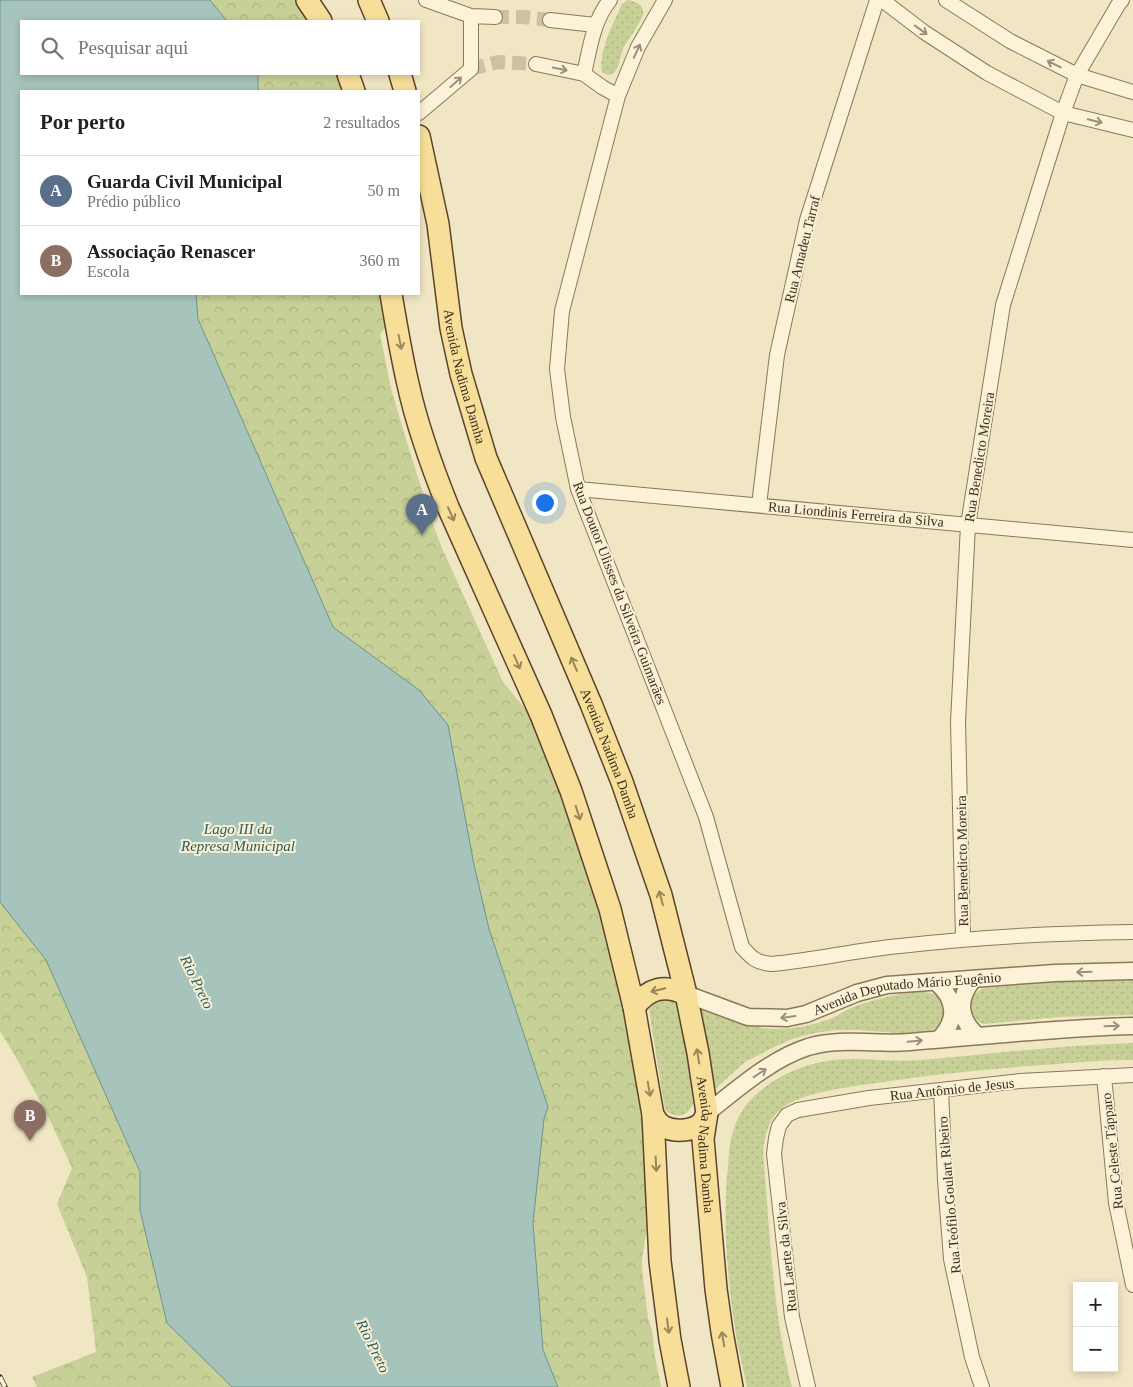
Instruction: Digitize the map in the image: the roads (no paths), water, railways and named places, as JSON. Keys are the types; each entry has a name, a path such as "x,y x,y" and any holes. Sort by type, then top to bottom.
{"main road":[{"path":"369,0 378,20"},
{"path":"309,1 320,20"},
{"path":"348,75 354,90"},
{"path":"400,75 405,90"},
{"name":"Avenida Nadima Damha","path":"420,141 438,224 451,328 461,374 483,449 622,782 661,895 686,994 698,1053 707,1113 703,1139 716,1289 732,1387"},
{"path":"392,295 408,385 435,475 541,715 571,791 610,909 634,1007 653,1116 660,1261 670,1340 679,1387"},
{"path":"634,1007 644,996 657,989 672,989 686,994"},
{"path":"653,1116 664,1127 681,1130 690,1129 698,1125 704,1121 707,1113"}],"street":[{"path":"426,0 471,16 495,17"},
{"path":"584,74 595,25 604,7 610,0"},
{"name":"Rua Amadeu Tarraf","path":"759,505 777,355 804,230 877,0"},
{"path":"882,0 924,32 987,73 1062,113 1133,130"},
{"path":"946,0 1010,41 1077,75 1133,92"},
{"name":"Rua Benedicto Moreira","path":"964,939 958,722 968,525 1003,305 1062,113 1077,75 1122,0"},
{"name":"Rua Doutor Ulisses da Silveira Guimarães","path":"662,2 638,48 618,96 562,311 557,369 563,417 578,488 706,817 742,947 755,960 763,963 784,963 890,947 964,939 1071,933 1133,932"},
{"path":"420,112 471,69 471,16"},
{"path":"550,20 595,25"},
{"path":"536,64 584,74 618,96"},
{"name":"Rua Liondinis Ferreira da Silva","path":"578,488 1133,540"},
{"name":"Avenida Deputado Mário Eugênio","path":"686,994 748,1017 787,1018 806,1014 857,993 887,985 1055,973 1133,971"},
{"path":"974,979 965,991 962,1006 966,1022 978,1036"},
{"path":"936,982 947,994 952,1009 949,1025 939,1039"},
{"path":"707,1113 760,1072 785,1057 807,1048 832,1042 908,1042 1071,1028 1133,1026"},
{"name":"Rua Antômio de Jesus","path":"779,1126 787,1115 798,1110 869,1098 1020,1081 1133,1075"},
{"name":"Rua Celeste Tápparo","path":"1104,1076 1116,1203 1133,1285"},
{"name":"Rua Teófilo Goulart Ribeiro","path":"941,1090 951,1259 972,1357 982,1387"},
{"name":"Rua Laerte da Silva","path":"779,1126 774,1154 792,1317 808,1387"}],"water":[{"name":"Lago III da Represa Municipal","path":"0,0 210,0 226,20 20,20 20,75 258,75 258,90 20,90 20,295 196,295 198,319 333,627 419,690 448,725 474,865 489,929 548,1107 544,1119 533,1223 543,1350 558,1387 232,1387 167,1323 140,1210 140,1172 46,960 0,902"}],"tunnel":[{"path":"495,17 523,17 550,20"},
{"path":"471,69 498,62 536,64"}],"railway":[{"path":"0,1377 5,1387"}],"place":[{"name":"Guarda Civil Municipal","path":"422,535"},
{"name":"Associação Renascer","path":"30,1141"}],"water label":[{"name":"Rio Preto","path":"197,982"},
{"name":"Rio Preto","path":"373,1346"}]}
